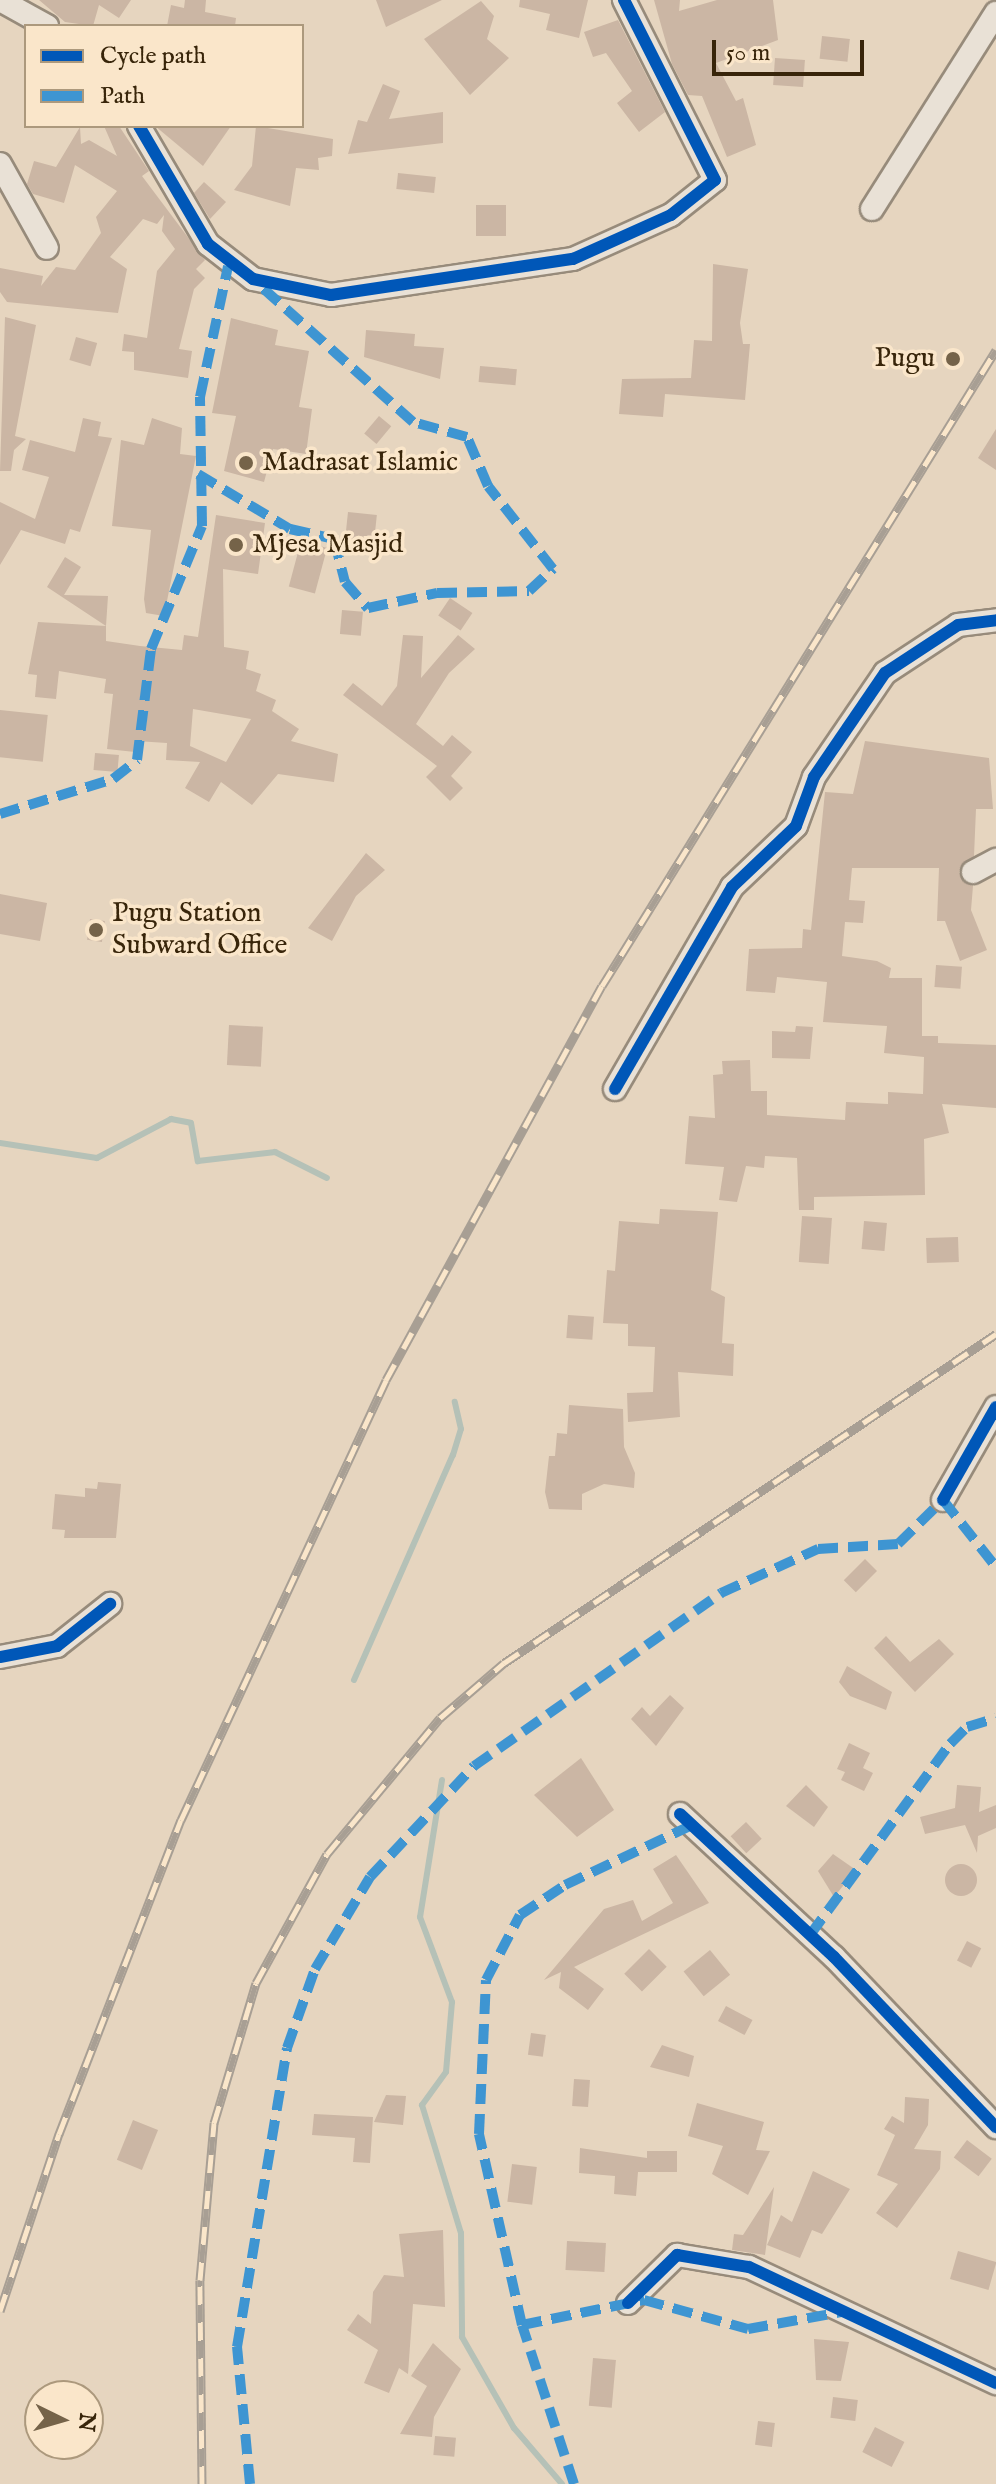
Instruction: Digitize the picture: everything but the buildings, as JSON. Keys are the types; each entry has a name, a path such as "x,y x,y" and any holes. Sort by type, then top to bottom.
{"street":[{"path":"0,0 43,24"},
{"path":"140,128 208,244 253,279 331,295 573,259 671,215 715,180 624,0"},
{"path":"872,209 996,13"},
{"path":"0,164 47,248"},
{"path":"615,1089 732,887 796,826 814,777 885,673 958,625 996,620"},
{"path":"973,872 996,860"},
{"path":"943,1500 996,1407"},
{"path":"0,1657 57,1646 110,1604"},
{"path":"680,1814 834,1957 996,2127"},
{"path":"628,2303 677,2255 749,2267 996,2383"}],"waterway":[{"path":"0,1143 97,1158 171,1119 191,1123 198,1161 275,1152 327,1178"},
{"path":"354,1680 453,1455 461,1429 455,1402"},
{"path":"442,1780 420,1917 452,2002 446,2072 422,2105 461,2233 462,2337 514,2428 562,2484"}],"railway":[{"path":"0,2311 59,2134 181,1820 386,1380 602,986 996,350"},
{"path":"202,2484 200,2280 214,2123 256,1983 327,1854 440,1718 504,1663 996,1334"}],"marked path":[{"path":"0,814 113,779 137,760 151,649 202,526 200,397 228,266"},
{"path":"198,474 290,529 334,539 345,582 368,608 437,593 529,591 553,569 488,486 467,437 413,422 256,282"},
{"path":"250,2484 237,2347 287,2048 315,1969 370,1877 474,1766 721,1593 818,1549 898,1544 943,1500 996,1567"},
{"path":"810,1935 950,1744 967,1727 996,1718"},
{"path":"574,2484 522,2325 479,2134 486,1980 520,1915 565,1885 692,1825"},
{"path":"522,2325 644,2300 748,2329 842,2312"}],"cycle path":[{"path":"140,128 208,244 253,279 331,295 573,259 671,215 715,180 624,0"},
{"path":"615,1089 732,887 796,826 814,777 885,673 958,625 996,620"},
{"path":"943,1500 996,1407"},
{"path":"0,1657 57,1646 110,1604"},
{"path":"680,1814 834,1957 996,2127"},
{"path":"628,2303 677,2255 749,2267 996,2383"}],"place":[{"name":"Pugu","path":"953,359"},
{"name":"Madrasat Islamic","path":"246,463"},
{"name":"Mjesa Masjid","path":"236,545"},
{"name":"Pugu Station Subward Office","path":"96,930"}]}
